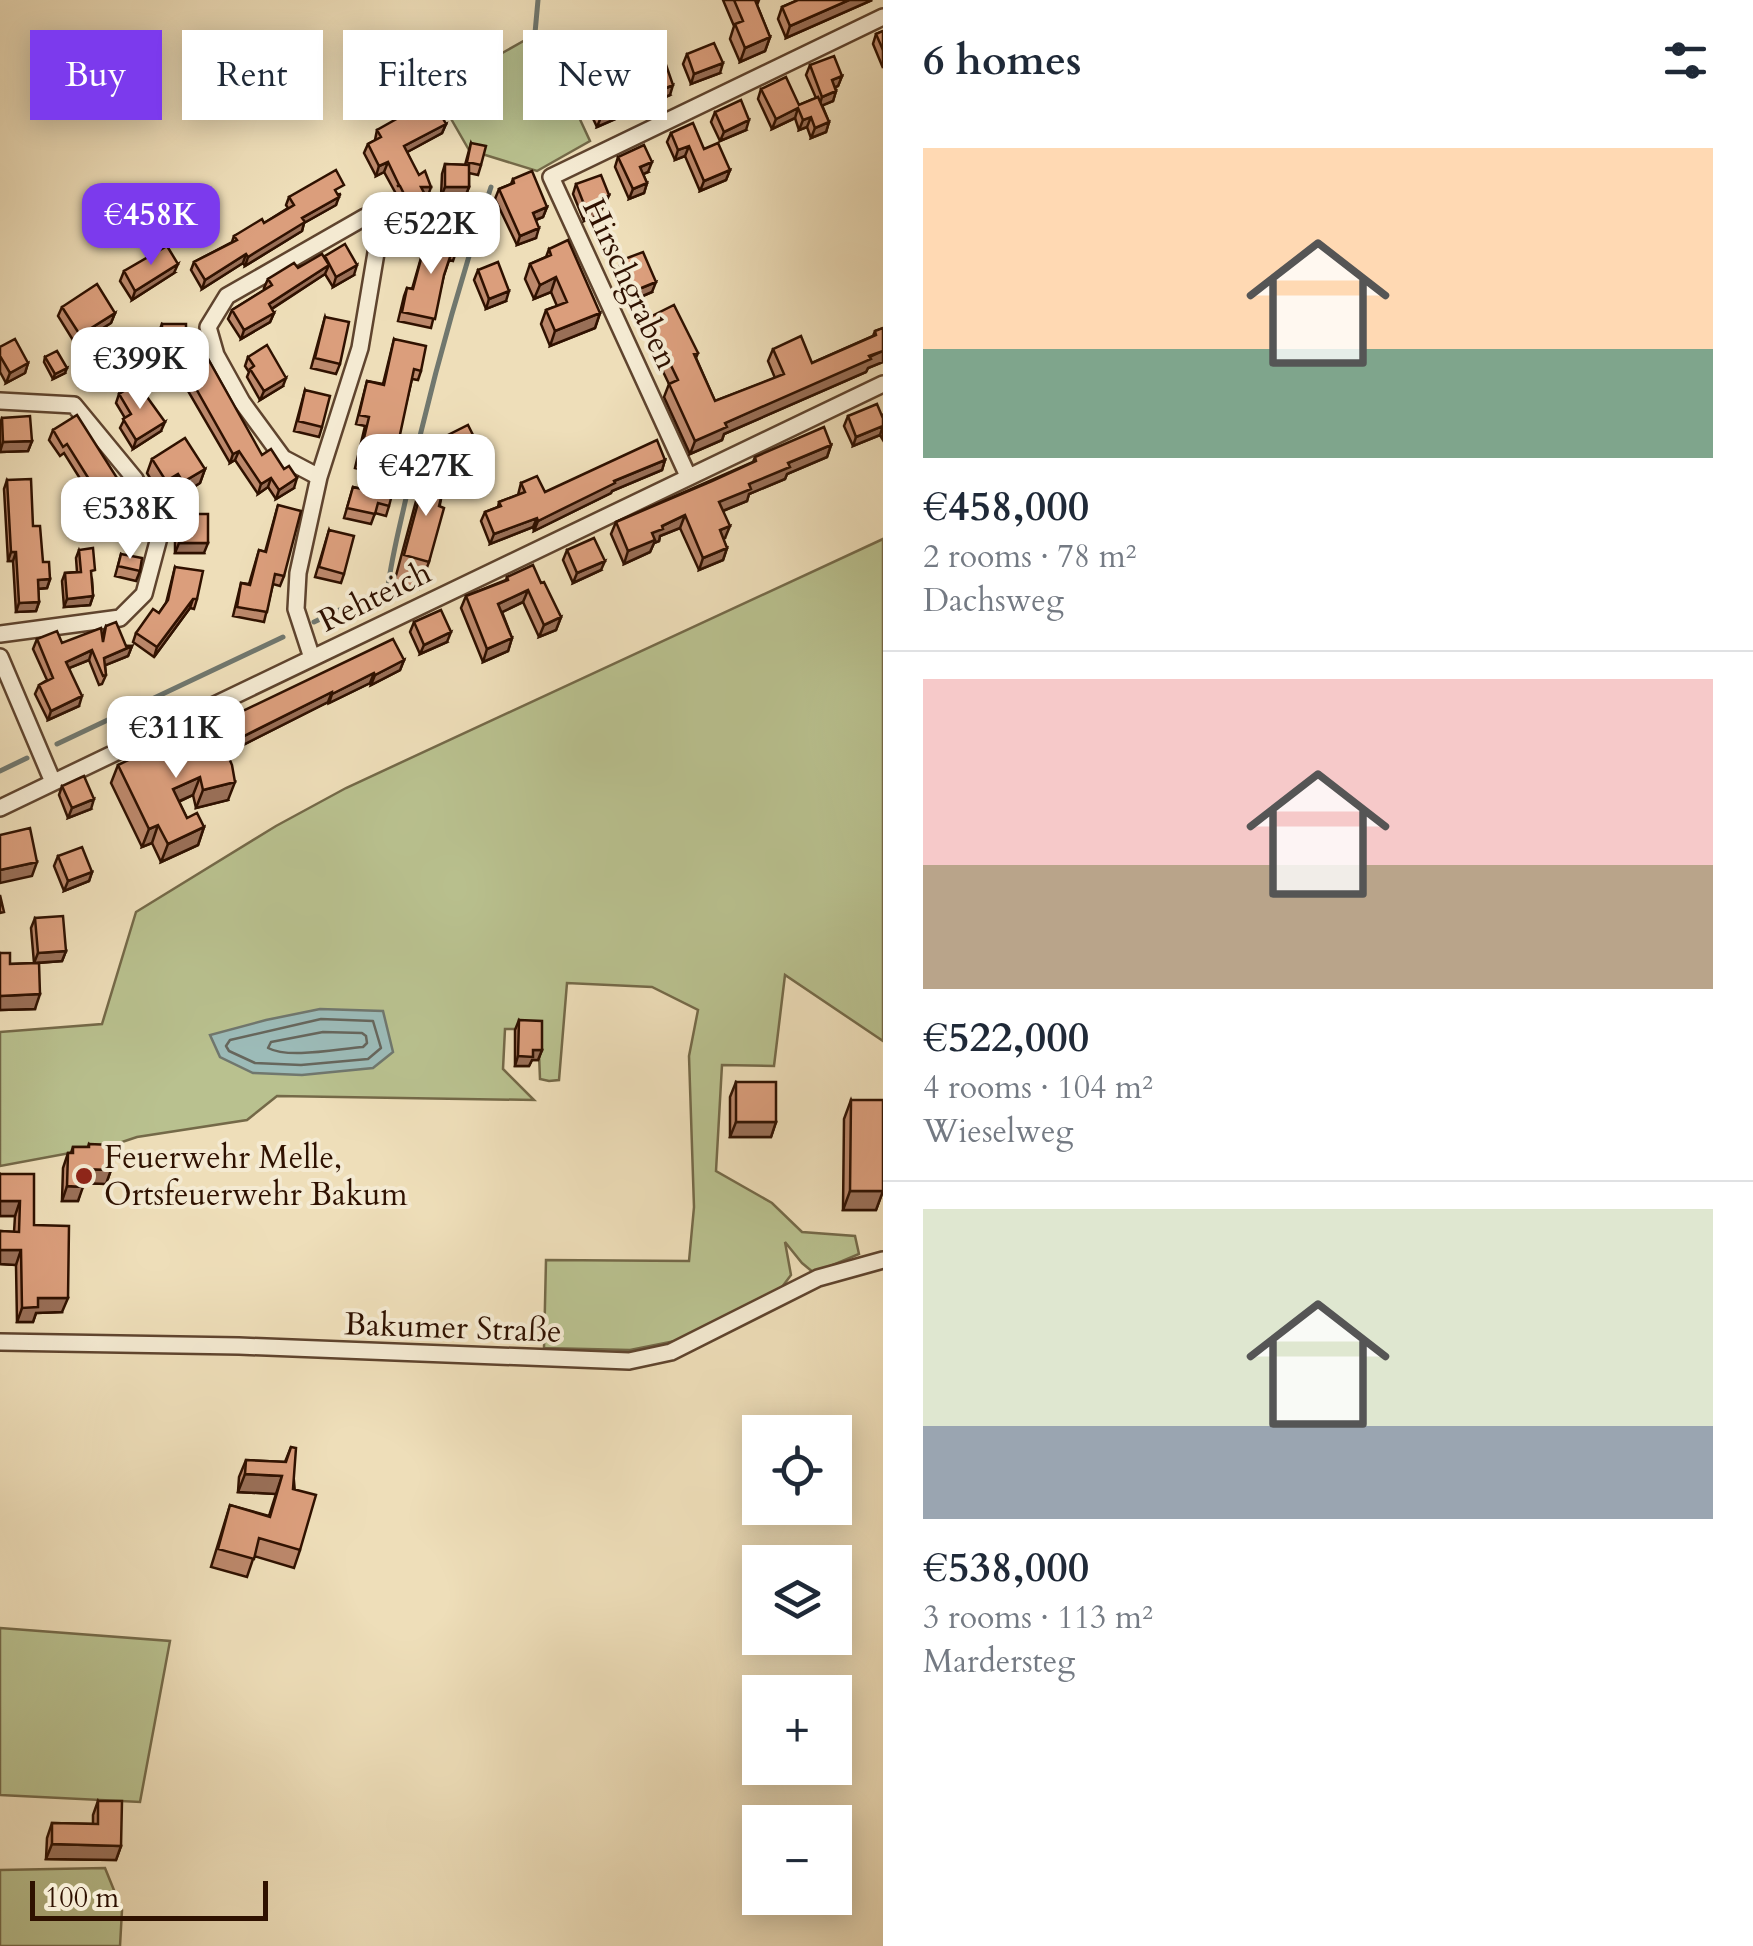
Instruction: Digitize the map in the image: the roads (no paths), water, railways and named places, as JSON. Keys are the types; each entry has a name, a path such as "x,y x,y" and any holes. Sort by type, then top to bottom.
{"street":[{"name":"Hirschgraben","path":"688,476 550,177 883,16"},
{"path":"312,658 296,608 298,572 319,478 360,348 378,236 365,217 228,296 208,327 216,356 252,416 284,458 319,478"},
{"name":"Rehteich","path":"0,808 883,384"},
{"path":"0,401 74,405 135,479 160,534 144,594 120,618 0,634"},
{"path":"0,657 53,782"},
{"name":"Bakumer Straße","path":"0,1342 239,1346 629,1361 671,1352 818,1278 883,1260"}],"water":[{"path":"320,1009 383,1011 393,1052 373,1068 302,1075 253,1073 220,1057 210,1035 266,1020"}],"waterway":[{"path":"535,30 538,0"},
{"path":"314,622 388,587 435,375 491,187"},
{"path":"57,744 283,637"},
{"path":"0,771 27,758"}],"place":[{"name":"Feuerwehr Melle, Ortsfeuerwehr Bakum","path":"84,1176"}]}
